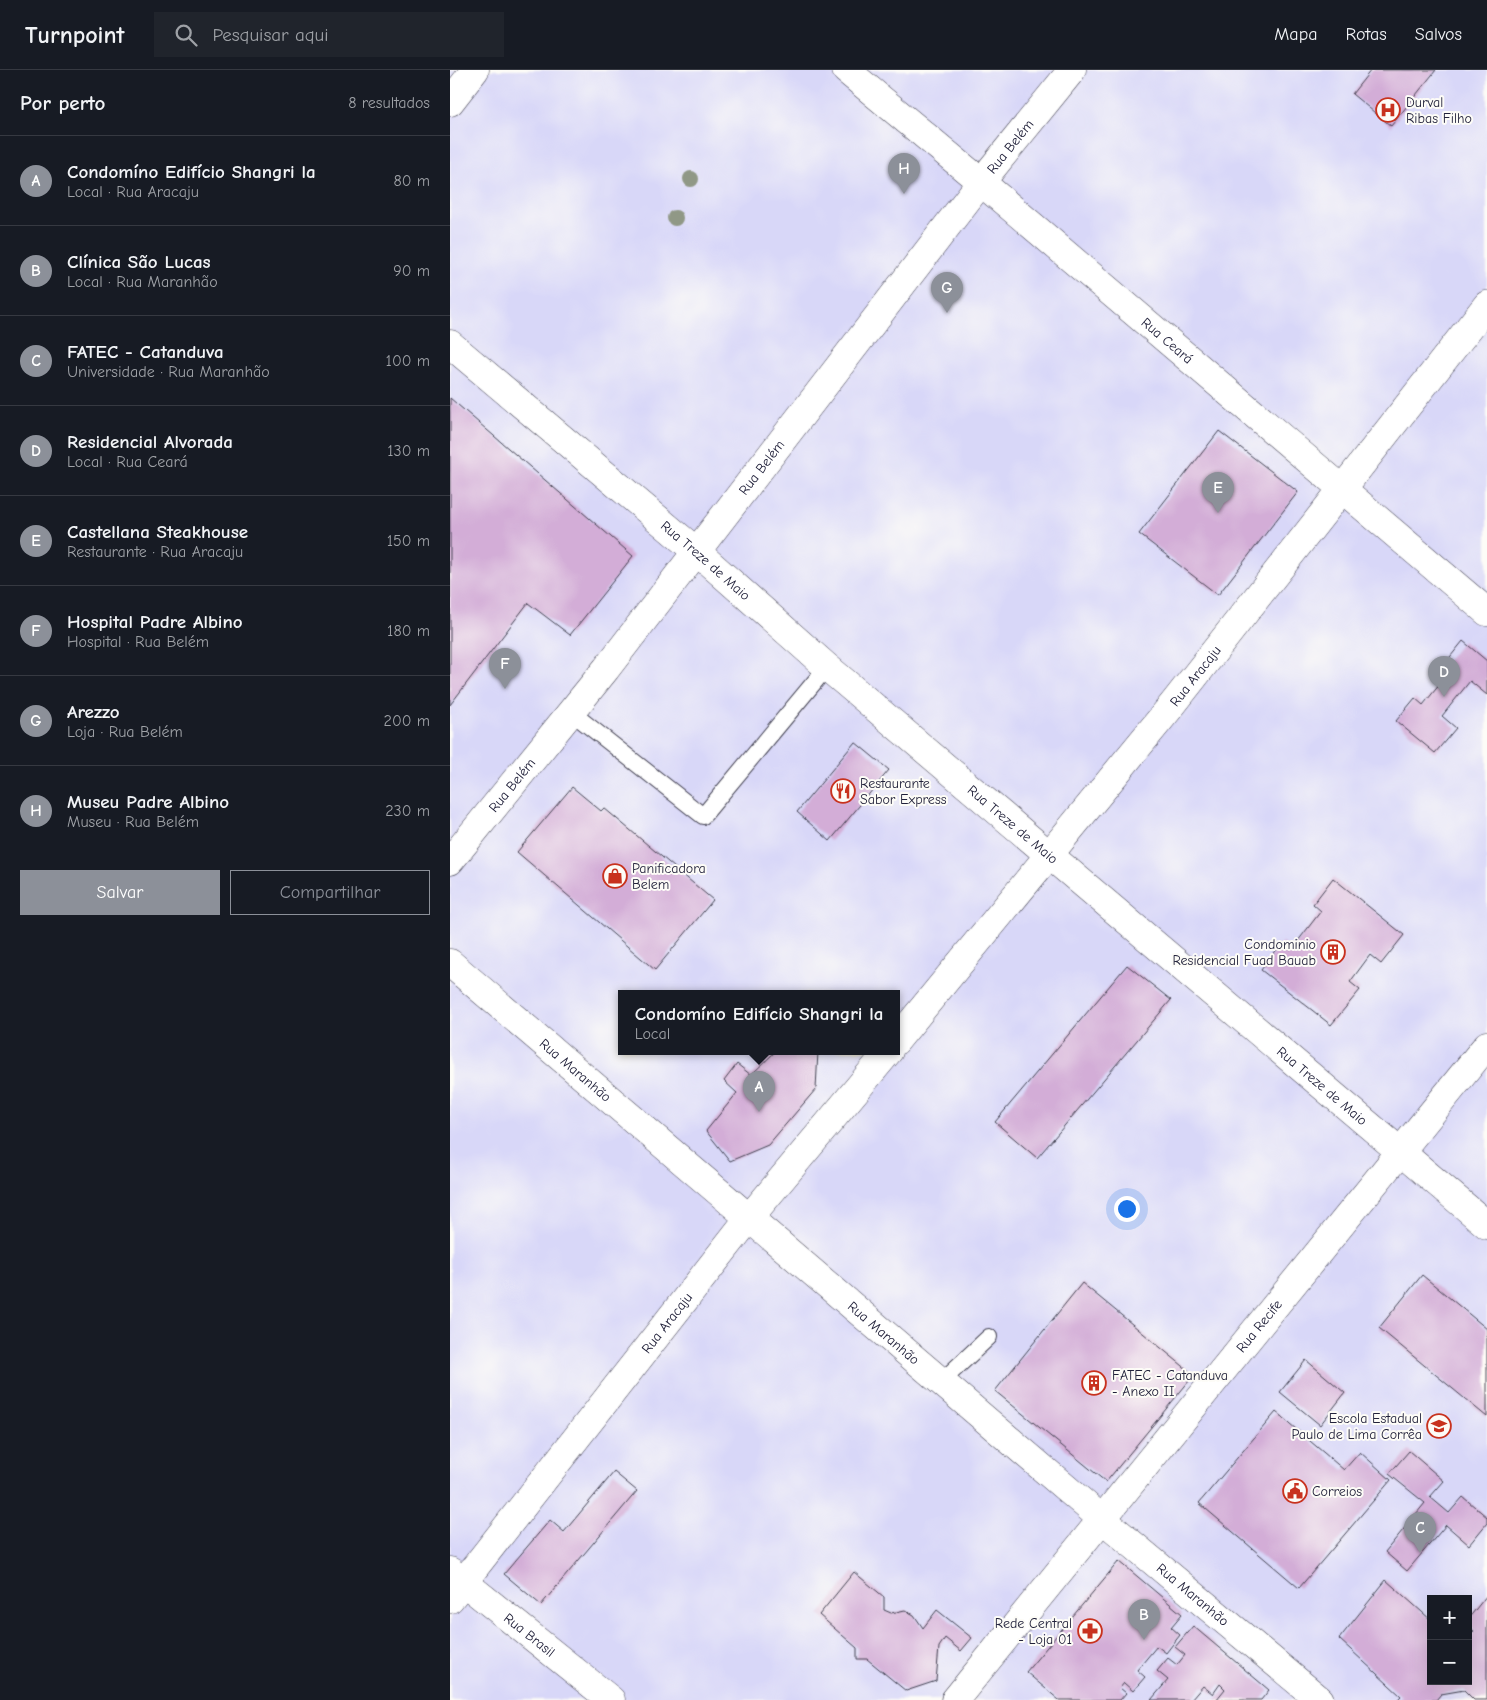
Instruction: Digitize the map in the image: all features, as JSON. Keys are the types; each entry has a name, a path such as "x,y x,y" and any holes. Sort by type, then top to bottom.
{"street":[{"path":"450,102 475,70"},
{"name":"Rua Ceará","path":"846,70 981,182 1487,612"},
{"name":"Rua Belém","path":"450,861 697,552 981,182 1072,70"},
{"name":"Rua Aracaju","path":"900,1036 1050,856 1343,490 1487,306"},
{"name":"Rua Treze de Maio","path":"450,344 697,552 827,667 1402,1151 1487,1225"},
{"name":"Rua Maranhão","path":"450,963 1101,1518 1320,1700"},
{"name":"Rua Recife","path":"955,1700 1487,1045"},
{"name":"Rua Aracaju","path":"455,1584 749,1218 885,1055"},
{"name":"Rua Brasil","path":"455,1584 611,1700"}],"lane":[{"path":"571,712 703,816 827,667"},
{"path":"942,1381 989,1337"}],"shaded area":[{"path":"450,70 1487,70 1487,1700 450,1700"}],"building":[{"name":"Durval Ribas Filho","path":"1371,70 1436,70 1391,126 1352,94"},
{"path":"450,398 633,556 570,635 528,603 450,705"},
{"path":"1219,431 1298,492 1218,595 1139,534"},
{"path":"1463,641 1487,661 1487,695 1470,681 1442,716 1456,728 1435,753 1396,721 1415,698 1423,705 1453,668 1446,662"},
{"name":"Restaurante Sabor Express","path":"855,742 889,770 830,841 797,812"},
{"name":"Panificadora Belem","path":"572,787 601,811 604,808 713,900 655,970 517,852"},
{"name":"Condominio Residencial Fuad Bauab","path":"1333,878 1404,935 1381,964 1370,955 1350,982 1360,990 1331,1025 1261,970 1282,943 1291,950 1321,911 1313,904"},
{"path":"1127,965 1171,1000 1037,1158 995,1122"},
{"path":"772,1055 818,1055 816,1089 768,1145 730,1161 706,1131 737,1093 724,1081 737,1064 751,1075"},
{"path":"1422,1275 1487,1329 1487,1417 1379,1328"},
{"name":"FATEC - Catanduva - Anexo II","path":"1082,1283 1194,1375 1106,1482 995,1391"},
{"path":"1306,1360 1345,1393 1320,1425 1280,1392"},
{"name":"Correios","path":"1276,1412 1344,1470 1360,1452 1391,1480 1299,1588 1199,1503"},
{"path":"1409,1451 1444,1481 1430,1497 1449,1513 1463,1497 1487,1517 1487,1523 1469,1545 1446,1525 1407,1571 1385,1552 1425,1503 1389,1474"},
{"path":"614,1472 637,1491 541,1605 504,1574 550,1520 564,1532"},
{"path":"1119,1561 1182,1614 1171,1627 1180,1635 1166,1653 1157,1646 1137,1670 1145,1677 1133,1691 1124,1683 1120,1688 1126,1693 1120,1700 1059,1700 1026,1672"},
{"path":"854,1572 884,1597 884,1610 891,1613 905,1610 914,1615 923,1628 937,1610 972,1638 961,1651 945,1638 939,1647 936,1681 906,1691 867,1659 857,1659 857,1648 819,1615"},
{"path":"1386,1580 1427,1616 1427,1685 1472,1685 1472,1633 1474,1631 1472,1629 1472,1614 1487,1595 1487,1700 1474,1700 1464,1690 1441,1694 1436,1700 1397,1700 1401,1696 1339,1639"},
{"path":"1193,1626 1269,1690 1261,1700 1216,1700 1225,1689 1220,1684 1213,1694 1203,1686 1191,1700 1151,1700 1168,1680 1157,1671 1168,1658 1177,1665 1185,1655 1175,1647"}],"place":[{"name":"Durval Ribas Filho","path":"1388,110"},
{"name":"Museu Padre Albino","path":"904,194"},
{"name":"Arezzo","path":"947,313"},
{"name":"Castellana Steakhouse","path":"1218,513"},
{"name":"Hospital Padre Albino","path":"505,689"},
{"name":"Residencial Alvorada","path":"1444,697"},
{"name":"Restaurante Sabor Express","path":"843,791"},
{"name":"Panificadora Belem","path":"615,876"},
{"name":"Condominio Residencial Fuad Bauab","path":"1333,952"},
{"name":"Condomíno Edifício Shangri la","path":"759,1112"},
{"name":"FATEC - Catanduva - Anexo II","path":"1094,1383"},
{"name":"Escola Estadual Paulo de Lima Corrêa","path":"1439,1426"},
{"name":"Correios","path":"1295,1491"},
{"name":"FATEC - Catanduva","path":"1420,1553"},
{"name":"Rede Central - Loja 01","path":"1090,1631"},
{"name":"Clínica São Lucas","path":"1144,1640"}]}
